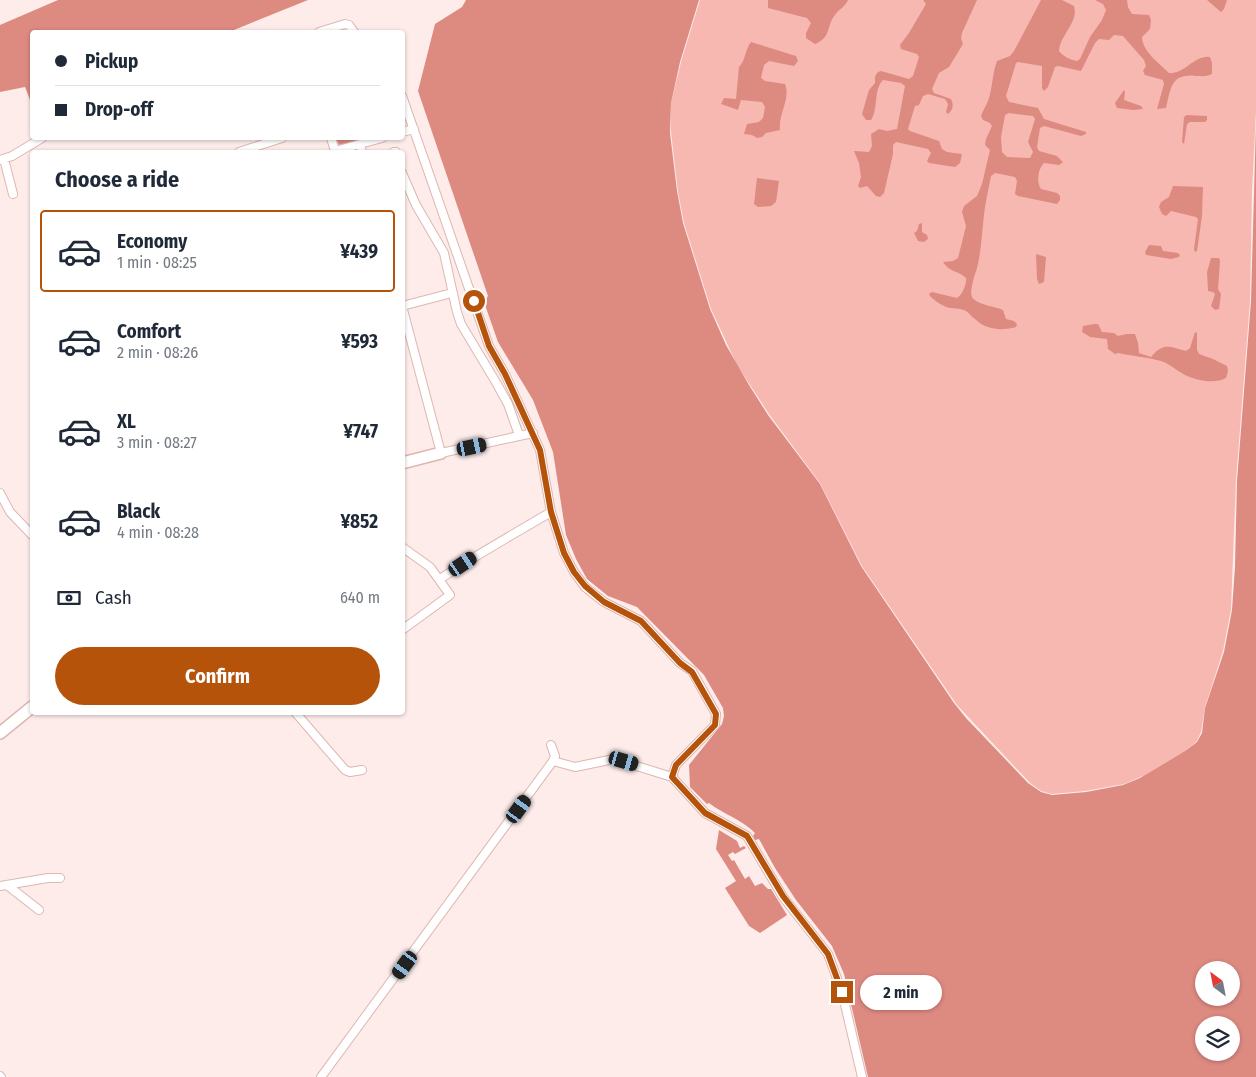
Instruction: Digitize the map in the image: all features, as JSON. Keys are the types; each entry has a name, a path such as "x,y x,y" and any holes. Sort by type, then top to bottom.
{"street":[{"path":"326,30 345,24 349,25 353,30"},
{"path":"405,104 489,346 505,374 540,450 551,512 564,553 574,572 585,586 604,602 641,621 680,663 692,672 716,714 715,725 676,765 672,777"},
{"path":"405,131 414,129"},
{"path":"13,194 2,160 39,140"},
{"path":"245,150 276,140"},
{"path":"339,150 375,140"},
{"path":"360,144 362,150"},
{"path":"405,180 416,205 444,253 452,293 461,324 508,404 519,435"},
{"path":"405,305 452,293"},
{"path":"405,314 441,454"},
{"path":"405,462 533,433"},
{"path":"0,494 10,512 30,534"},
{"path":"440,579 474,556 551,512"},
{"path":"405,549 430,567 450,596 405,628"},
{"path":"0,733 30,709"},
{"path":"298,715 345,770 350,772 362,770"},
{"path":"321,1077 553,761 555,756 551,744"},
{"path":"553,761 575,767 614,759 672,777 705,813 747,836 783,896 828,954 842,992 862,1077"},
{"path":"3,886 48,878 60,878"},
{"path":"3,886 39,910"}],"shaded area":[{"path":"58,0 308,0 234,30 30,30 30,100 25,87 0,92 0,25"},
{"path":"466,0 699,0 680,62 671,103 670,133 683,223 710,309 726,345 749,385 768,415 820,484 861,566 954,703 1028,783 1041,792 1052,795 1086,792 1123,785 1140,778 1185,751 1197,742 1202,733 1205,708 1224,652 1232,610 1237,481 1251,301 1256,123 1256,1077 868,1077 844,974 832,946 796,900 759,839 755,840 753,836 755,833 739,821 709,803 707,804 690,787 689,765 722,724 723,708 704,675 637,607 608,596 587,579 566,535 553,452 533,400 498,342 484,302 488,296 418,91 435,24 462,7"},
{"path":"700,0 1256,0 1256,111 1250,301 1236,480 1231,609 1223,651 1205,707 1201,732 1197,741 1185,751 1145,775 1124,784 1085,791 1052,794 1041,791 1030,783 957,705 862,566 820,483 769,414 737,365 711,309 684,223 678,192 671,132 671,103"},
{"path":"768,0 848,0 832,19 824,38 815,44 806,38 806,33 811,23 807,18 768,8"},
{"path":"923,0 977,0 962,33 963,44 949,67 939,73 932,89 934,93 951,99 952,109 948,114 946,112 948,104 945,99 928,94 923,96 919,105 915,106 908,129 939,141 942,149 947,152 962,154 960,163 955,167 929,163 927,161 931,153 928,149 896,142 893,145 893,154 884,193 880,197 876,196 867,186 860,188 858,186 861,177 859,163 854,151 869,152 872,146 871,134 879,129 887,131 897,129 905,86 901,83 883,80 878,89 875,110 871,120 866,120 862,114 869,90 875,83 875,76 878,72 881,71 909,79 913,76 919,57 917,54 901,49 900,45 926,4"},
{"path":"1041,0 1062,0 1074,6 1074,18 1062,39 1059,51 1067,58 1077,61 1080,59 1106,10 1103,4 1095,0 1127,0 1132,14 1149,15 1151,20 1150,29 1142,37 1143,42 1152,57 1169,73 1179,71 1204,57 1210,57 1212,74 1208,76 1181,77 1171,88 1166,108 1157,109 1164,84 1163,80 1145,75 1143,71 1146,66 1144,60 1123,36 1114,35 1109,40 1099,39 1095,43 1081,71 1055,67 1048,87 1044,91 1042,88 1042,66 1016,63 1006,96 1009,102 1038,108 1044,119 1086,132 1086,134 1081,136 1044,126 1040,128 1037,147 1039,151 1057,156 1063,162 1059,165 1044,163 1038,176 1041,189 1057,193 1060,196 1057,204 1018,196 1015,194 1017,181 1015,177 995,173 991,176 985,207 980,253 971,295 978,302 1003,310 1006,319 1017,324 1016,327 1000,329 979,323 964,310 942,305 929,294 932,292 957,298 965,286 966,278 948,268 943,262 953,261 958,258 966,226 962,212 964,206 977,196 982,184 990,150 985,145 986,139 992,126 983,120 981,116 990,96 995,66 997,61 1010,56","holes":["1009,113 1033,116 1035,119 1028,142 1033,152 1030,158 1007,157 1002,152 1001,137 1005,115"]},
{"path":"1207,0 1227,0 1221,12"},
{"path":"751,42 796,56 798,61 794,66 769,61 764,65 761,78 765,81 785,84 786,101 780,130 766,133 762,137 757,138 744,134 747,124 759,122 763,118 765,107 762,102 741,100 738,110 721,104 724,98 736,99 739,67"},
{"path":"1124,90 1124,100 1141,106 1143,109 1117,108 1115,103"},
{"path":"1187,115 1207,116 1207,120 1205,122 1190,122 1187,124 1184,144 1182,142 1184,117"},
{"path":"337,140 359,140 339,145"},
{"path":"757,178 779,181 776,202 771,206 758,207 754,204"},
{"path":"1173,186 1203,187 1202,216 1197,251 1195,252 1198,219 1171,211 1166,216 1162,214 1159,207 1161,202 1169,197"},
{"path":"922,223 922,232 927,235 928,239 924,242 918,241 914,233 917,231 919,224"},
{"path":"1149,245 1161,246 1163,251 1180,255 1171,259 1146,255 1145,252"},
{"path":"1036,254 1046,257 1044,282 1039,284 1037,279"},
{"path":"1211,258 1219,258 1220,261 1218,289 1221,294 1219,309 1215,310 1211,306 1215,294 1208,291 1207,272"},
{"path":"1098,324 1102,332 1114,333 1118,336 1135,334 1139,353 1151,357 1163,347 1186,351 1190,348 1195,332 1197,333 1197,350 1199,354 1227,366 1226,378 1217,381 1195,379 1161,361 1115,354 1108,349 1107,339 1090,337 1082,332 1083,326"},
{"path":"719,830 737,841 740,848 744,846 746,848 735,854 733,852 728,855 732,861 734,860 745,879 749,876 755,886 762,883 768,889 771,889 787,915 760,933 749,926 725,888 736,881 716,849"}],"route":[{"path":"474,301 489,346 505,374 540,450 551,512 564,553 574,572 585,586 604,602 641,621 680,663 692,672 716,714 715,725 676,765 672,777 705,813 747,836 783,896 828,954 842,992"}]}
